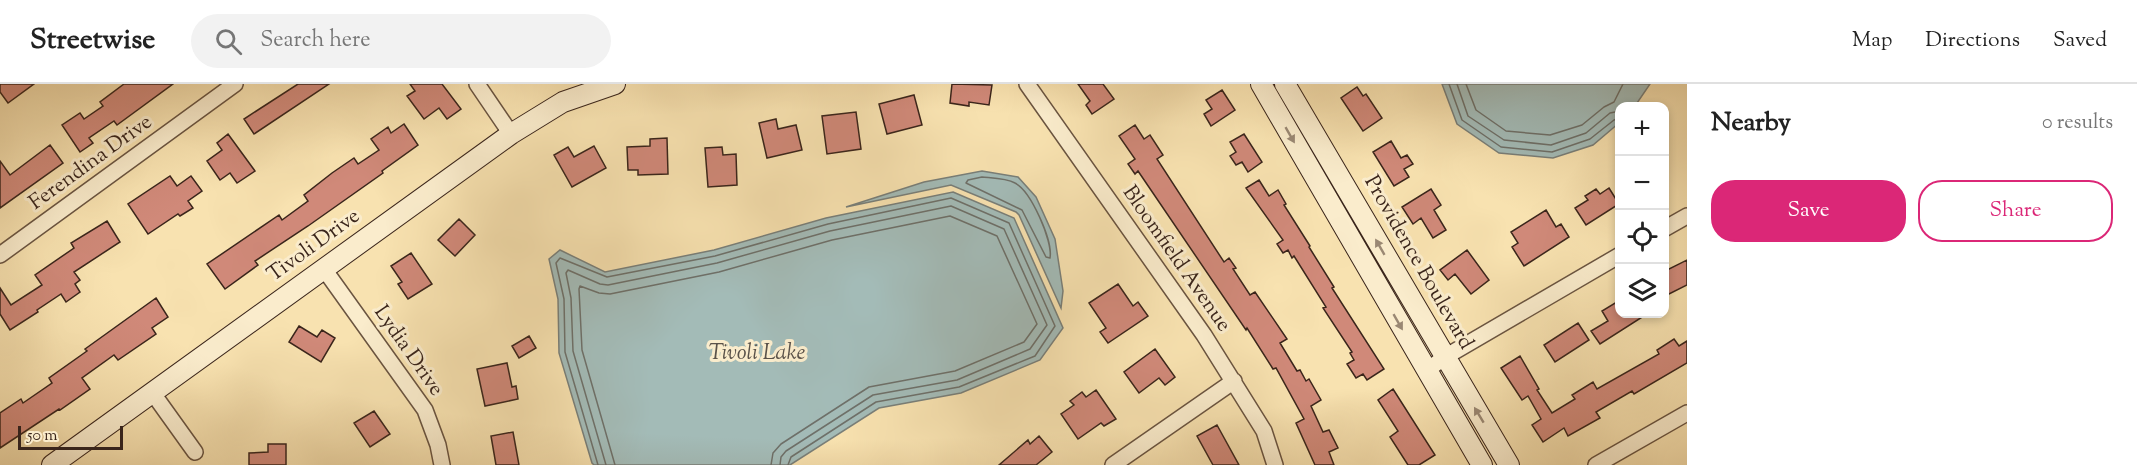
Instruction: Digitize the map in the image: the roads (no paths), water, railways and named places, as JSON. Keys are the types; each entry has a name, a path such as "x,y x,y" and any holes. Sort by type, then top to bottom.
{"main road":[{"name":"Tivoli Drive","path":"52,465 511,134 563,102 615,84"},
{"path":"1261,84 1482,465"},
{"name":"Providence Boulevard","path":"1285,84 1509,465"}],"street":[{"name":"Ferendina Drive","path":"0,255 235,84"},
{"path":"477,84 511,134"},
{"name":"Bloomfield Avenue","path":"1028,84 1234,381 1264,431 1275,465"},
{"path":"1669,227 1687,216"},
{"path":"1426,370 1615,258"},
{"name":"Lydia Drive","path":"324,269 425,410 438,445 442,465"},
{"path":"1113,465 1234,381"},
{"path":"152,392 195,452"},
{"path":"1596,465 1687,413"}],"water":[{"path":"1442,84 1650,84 1638,102 1615,102 1615,126 1593,145 1553,158 1499,153 1457,124"},
{"path":"982,171 1018,177 1036,197 1055,239 1063,291 1061,308 1016,212 951,185 846,207 924,182"},
{"name":"Tivoli Lake","path":"953,192 1014,218 1063,328 1040,360 961,393 879,408 790,465 594,465 592,463 559,353 558,299 549,259 560,250 605,272 714,250 826,218"}]}
